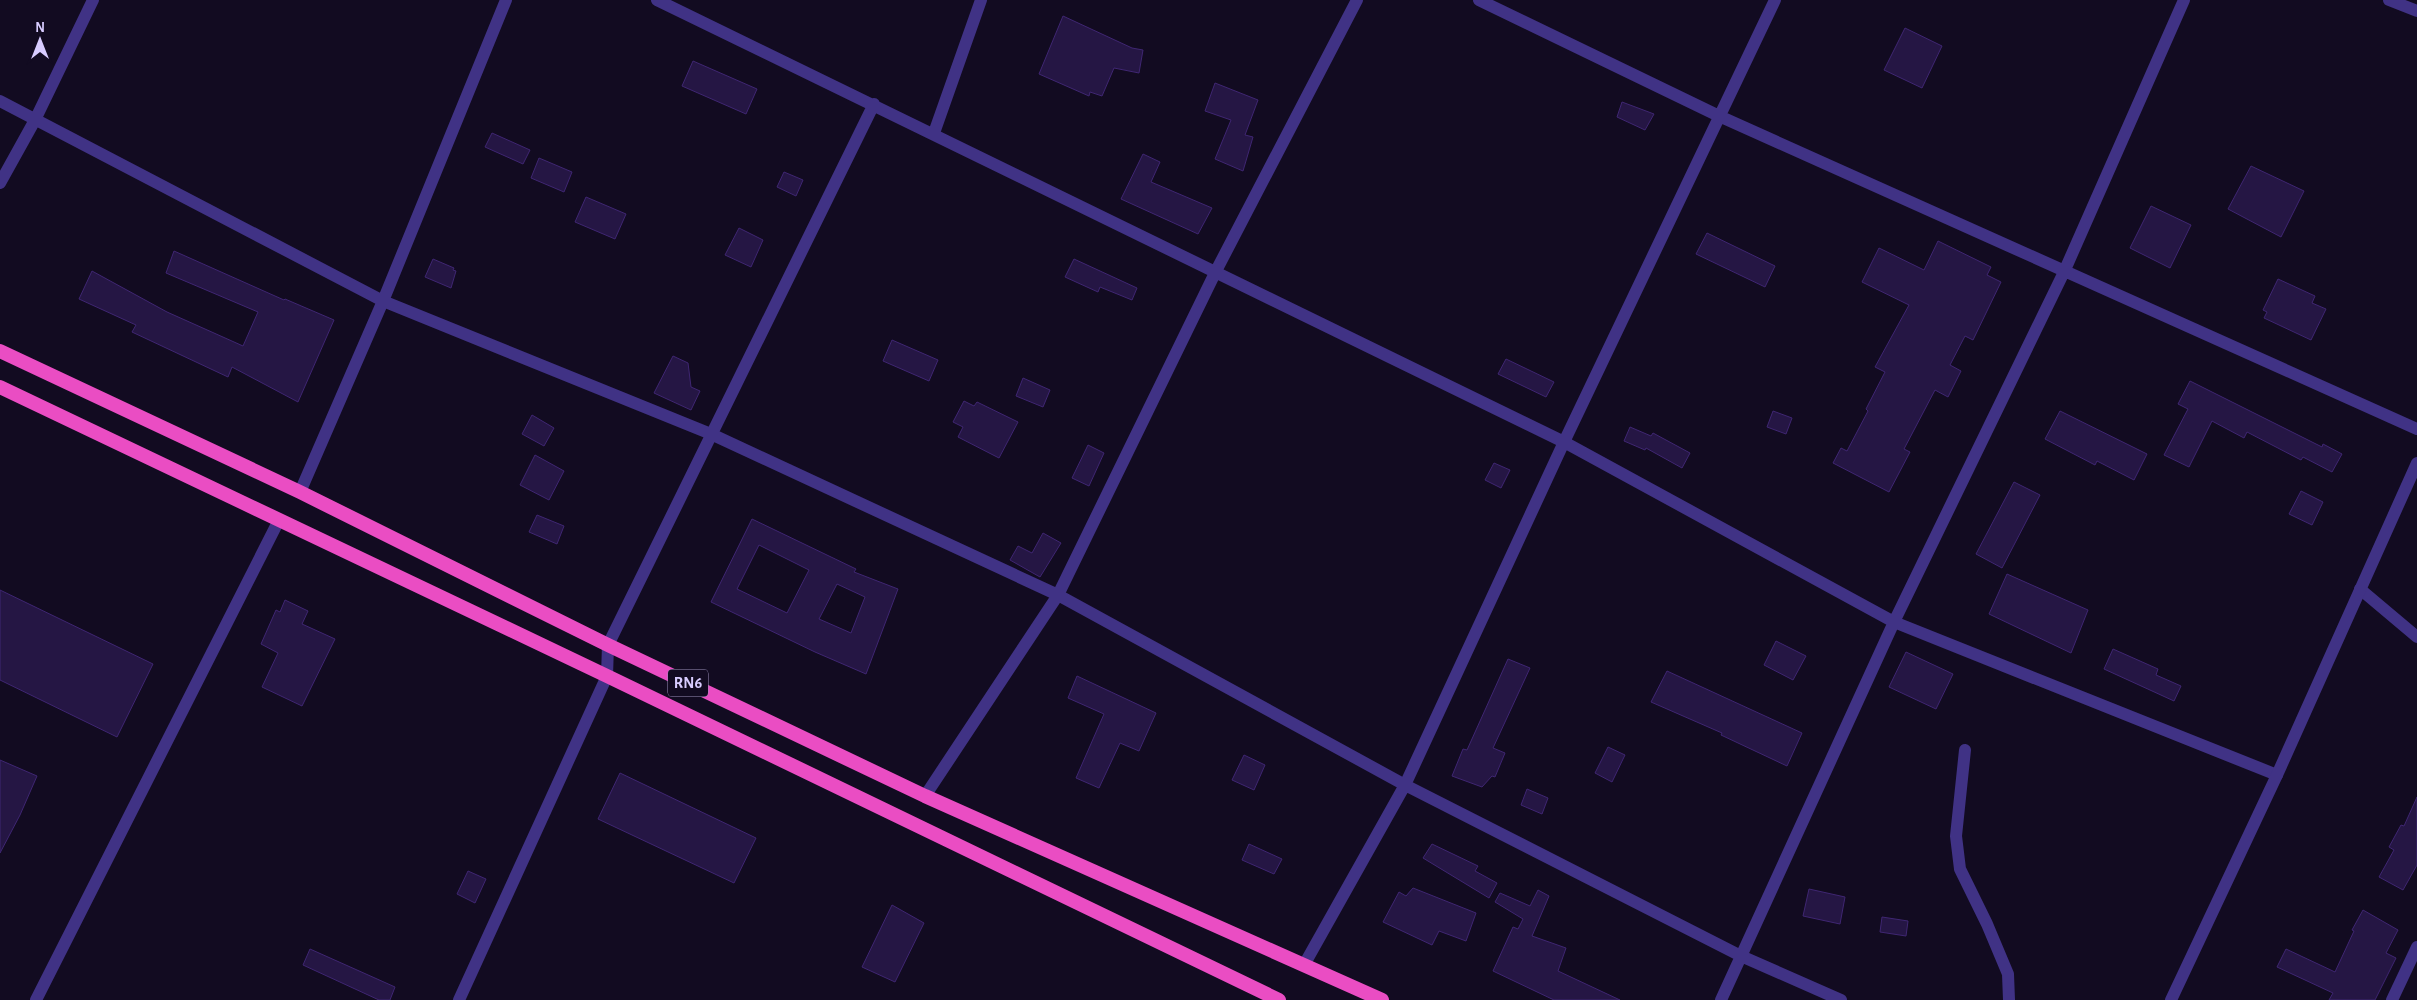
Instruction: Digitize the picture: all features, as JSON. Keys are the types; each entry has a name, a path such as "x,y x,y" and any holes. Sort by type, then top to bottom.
{"highway":[{"name":"RN6","path":"0,351 300,492 608,645 925,796 1382,1000"},
{"name":"RN6","path":"0,387 607,676 1279,1000"}],"street":[{"path":"0,182 35,120 93,0"},
{"path":"300,492 383,300 506,0"},
{"path":"657,0 874,104 1564,442 1894,622 2277,775"},
{"path":"934,134 981,0"},
{"path":"925,796 1058,595 1216,271 1357,0"},
{"path":"1479,0 1719,116 2417,429"},
{"path":"1304,965 1404,785 1564,442 1774,0"},
{"path":"1721,1000 1894,622 2064,272 2184,0"},
{"path":"2389,0 2417,11"},
{"path":"0,101 383,300 711,434 1058,595 1404,785 1741,956 1841,1000"},
{"path":"460,1000 607,676 608,645 874,104"},
{"path":"2171,1000 2277,775 2417,462"},
{"path":"36,1000 279,520"},
{"path":"2360,589 2417,637"},
{"path":"1965,750 1956,836 1960,870 1988,924 2008,974 2009,1000"},
{"path":"2392,1000 2417,947"}],"building":[{"path":"1063,16 1132,48 1143,50 1139,73 1114,68 1102,96 1090,92 1089,96 1039,74"},
{"path":"1905,28 1942,46 1922,88 1884,70"},
{"path":"693,61 757,89 746,114 682,86"},
{"path":"1215,83 1258,100 1245,135 1253,137 1243,171 1215,159 1231,120 1205,111"},
{"path":"1622,102 1654,114 1645,130 1617,117"},
{"path":"492,133 530,150 523,164 485,147"},
{"path":"1143,154 1160,162 1151,182 1212,208 1198,234 1121,199"},
{"path":"539,158 572,172 564,192 531,178"},
{"path":"2251,166 2304,191 2281,237 2228,209"},
{"path":"784,172 803,180 796,196 777,187"},
{"path":"586,197 626,214 615,239 575,222"},
{"path":"2151,206 2191,225 2170,268 2130,248"},
{"path":"739,228 763,240 751,267 725,255"},
{"path":"1707,233 1775,266 1765,287 1696,254"},
{"path":"1938,241 1991,267 1987,275 2001,282 1973,340 1965,336 1950,365 1961,371 1948,397 1935,390 1904,449 1910,452 1889,492 1833,463 1841,448 1847,451 1868,411 1866,409 1885,372 1875,367 1909,305 1862,282 1879,248 1924,270"},
{"path":"174,251 334,320 298,402 232,367 228,377 132,332 136,325 79,299 92,271 167,312 243,346 258,312 166,273"},
{"path":"433,259 454,268 453,270 456,271 451,288 425,277"},
{"path":"1074,259 1137,288 1132,300 1100,287 1098,292 1065,277"},
{"path":"2278,279 2315,296 2312,303 2326,309 2311,340 2264,318 2267,312 2263,310"},
{"path":"892,340 938,360 929,381 883,361"},
{"path":"673,356 688,363 691,387 700,391 691,410 654,393"},
{"path":"1506,359 1554,382 1546,397 1498,374"},
{"path":"1023,378 1050,390 1043,407 1016,396"},
{"path":"2190,381 2322,447 2323,444 2342,454 2332,472 2303,457 2301,460 2247,432 2244,438 2212,421 2189,467 2164,455 2188,409 2178,404"},
{"path":"964,401 974,406 977,402 1018,422 999,458 958,437 963,427 953,422"},
{"path":"1773,411 1792,418 1786,434 1767,427"},
{"path":"2060,411 2147,454 2134,480 2097,461 2095,465 2045,439"},
{"path":"532,415 554,428 544,446 522,434"},
{"path":"1630,427 1651,436 1653,433 1690,453 1682,468 1646,448 1645,450 1624,441"},
{"path":"1088,445 1104,453 1089,486 1072,478"},
{"path":"535,455 564,471 549,500 520,485"},
{"path":"1494,463 1510,470 1501,488 1485,480"},
{"path":"2014,482 2040,495 2002,568 1976,554"},
{"path":"2301,491 2323,502 2312,525 2289,514"},
{"path":"537,515 564,526 557,544 529,532"},
{"path":"752,519 856,569 854,572 898,589 866,674 815,652 711,602","holes":["759,545 809,570 787,613 737,589","837,584 865,597 851,633 819,619"]},
{"path":"1043,533 1061,543 1040,577 1010,560 1018,546 1032,553"},
{"path":"2007,574 2088,610 2071,653 1989,614"},
{"path":"0,590 153,664 117,737 0,680"},
{"path":"285,600 308,611 302,624 335,639 302,706 262,687 278,653 261,644 276,610 280,612"},
{"path":"1776,641 1806,656 1793,680 1764,665"},
{"path":"2113,649 2158,669 2156,675 2181,686 2174,701 2104,669"},
{"path":"1906,652 1953,674 1936,709 1889,687"},
{"path":"1508,659 1530,668 1493,748 1505,753 1495,777 1492,776 1482,787 1452,776 1463,749 1467,750"},
{"path":"1667,671 1802,733 1787,766 1721,735 1722,733 1651,702"},
{"path":"1077,676 1156,713 1139,751 1120,743 1099,788 1076,778 1104,714 1068,698"},
{"path":"1608,747 1625,755 1612,782 1595,773"},
{"path":"1244,755 1265,765 1254,790 1232,780"},
{"path":"0,760 37,776 20,815 0,853"},
{"path":"620,773 756,838 734,883 598,819"},
{"path":"1527,789 1548,798 1542,814 1521,805"},
{"path":"2417,797 2417,865 2403,890 2379,877 2394,850 2389,847 2401,825 2404,826"},
{"path":"1249,844 1282,859 1274,874 1242,860"},
{"path":"1432,844 1478,866 1475,871 1497,883 1489,898 1423,858"},
{"path":"468,871 486,879 475,903 457,894"},
{"path":"1413,888 1476,913 1466,941 1439,931 1432,945 1383,922 1399,892 1406,896"},
{"path":"1809,889 1845,897 1840,924 1803,916"},
{"path":"1538,890 1549,896 1532,936 1566,948 1558,971 1620,1000 1554,1000 1493,971 1513,927 1518,929 1523,919 1495,902 1500,893 1530,906"},
{"path":"892,905 924,923 895,982 862,967"},
{"path":"2363,910 2398,930 2386,953 2396,958 2375,1000 2329,1000 2333,993 2277,967 2286,949 2335,972 2354,931 2352,930"},
{"path":"1882,917 1908,921 1906,936 1880,932"},
{"path":"310,949 395,987 390,1000 379,1000 303,965"}]}
